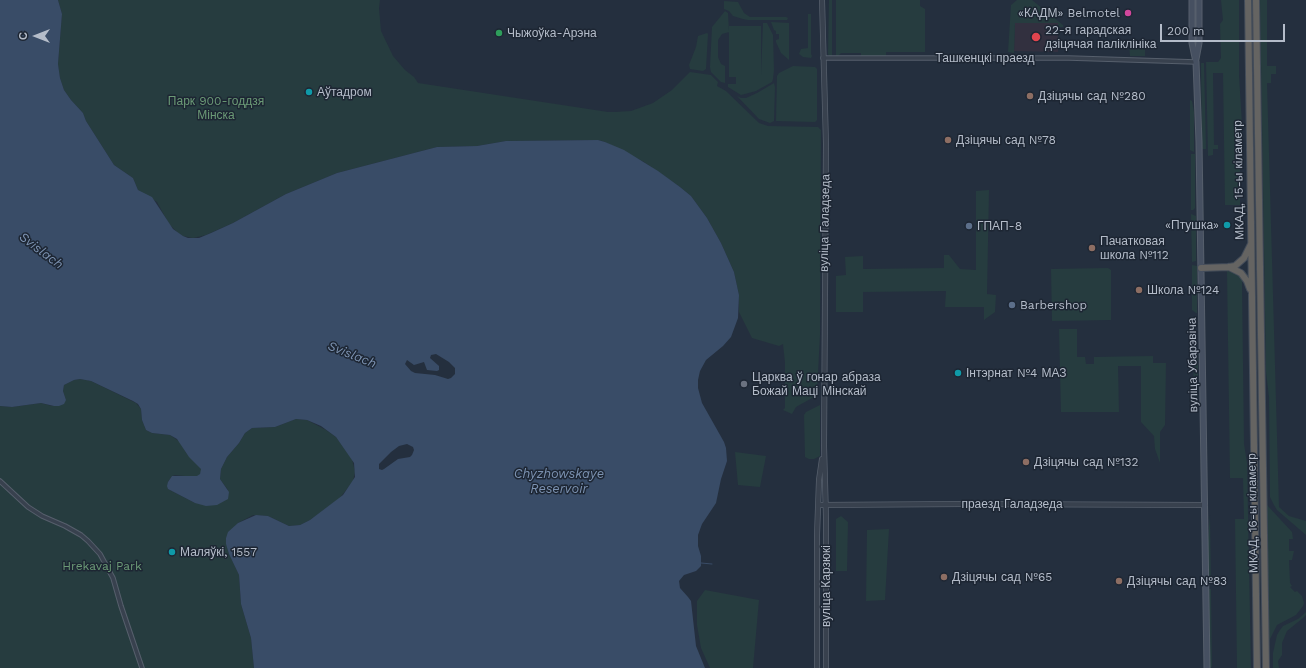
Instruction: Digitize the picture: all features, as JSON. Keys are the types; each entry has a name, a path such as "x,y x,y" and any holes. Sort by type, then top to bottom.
{"highway":[{"name":"МКАД, 15-ы кіламетр","path":"1248,0 1253,360"},
{"name":"МКАД, 15-ы кіламетр","path":"1256,0 1261,359"},
{"path":"1201,268 1235,266 1241,261 1251,243"},
{"path":"1229,267 1241,273 1252,292"},
{"name":"МКАД, 16-ы кіламетр","path":"1261,359 1266,668"},
{"name":"МКАД, 16-ы кіламетр","path":"1253,360 1257,668"}],"main road":[{"name":"вуліца Убарэвіча","path":"1192,0 1192,43 1196,62 1200,142 1208,668"},
{"name":"вуліца Убарэвіча","path":"1196,62 1199,43 1198,0"}],"street":[{"name":"вуліца Галадзеда","path":"822,0 826,137 824,446 826,505"},
{"name":"Ташкенцкі праезд","path":"823,58 1070,58 1196,62"},
{"name":"вуліца Галадзеда","path":"818,505 824,446"},
{"path":"0,481 28,507 42,516 81,535 100,554 113,578 120,606 142,668"},
{"name":"праезд Галадзеда","path":"818,505 1205,505"},
{"name":"вуліца Карзюкі","path":"817,668 818,505"},
{"name":"вуліца Карзюкі","path":"826,505 826,668"}],"shaded area":[{"name":"22-я гарадская дзіцячая паліклініка","path":"1015,23 1058,23 1058,52 1014,51"}],"green space":[{"name":"Парк 900-годдзя Мінска","path":"58,0 380,0 379,8 381,31 393,56 418,83 615,112 631,111 653,103 672,90 690,72 711,75 718,82 717,86 726,91 759,123 768,126 818,127 821,130 820,335 817,392 812,398 796,407 792,414 783,410 785,408 785,363 783,344 779,346 752,338 739,312 739,295 734,272 721,243 707,218 691,196 680,187 644,162 605,142 598,140 506,141 477,146 437,147 337,173 286,194 233,223 206,235 193,238 183,236 169,224 157,202 138,190 133,178 114,165 86,121 83,113 64,90 58,64 62,14"},
{"path":"829,0 832,0 832,56 829,56 828,54"},
{"path":"836,0 920,0 920,6 925,9 925,52 886,52 886,57 861,57 861,53 841,53 836,56"},
{"path":"1017,0 1032,0 1063,25 1063,27 1058,27 1058,23 1015,23 1014,53 1008,52 1011,5"},
{"path":"1221,0 1239,0 1239,75 1242,124 1240,205 1225,205 1223,73 1213,73 1214,145 1218,145 1218,149 1213,149 1213,155 1208,156 1206,62 1218,62 1221,58 1220,24 1223,20"},
{"path":"1260,0 1267,0 1267,66 1276,66 1276,74 1271,74 1271,83 1267,83 1279,507 1289,516 1306,521 1306,535 1277,510 1270,497 1269,397 1266,372"},
{"path":"724,1 738,2 744,13 750,17 788,18 787,20 743,19 733,16 729,11 724,9"},
{"path":"725,11 728,13 729,32 722,34 718,40 718,57 721,64 725,66 725,83 721,82 711,72 710,67 712,27"},
{"path":"808,14 811,14 811,58 803,57 799,54 801,49 808,48"},
{"path":"771,22 789,23 789,60 781,53 776,42 776,40 779,39 779,34 776,34"},
{"path":"763,23 767,23 773,35 774,70 772,82 756,91 741,95 728,87 728,84 736,84 736,77 729,77 729,26 761,26 761,75"},
{"path":"707,33 706,69 703,71 690,69 689,65 696,47 698,36"},
{"path":"1136,39 1145,46 1145,56 1130,56 1129,43"},
{"path":"1201,63 1204,63 1206,149 1202,149"},
{"path":"793,66 815,67 817,69 817,120 815,122 776,121 777,76 779,73"},
{"path":"774,83 774,121 770,123 759,119 737,96 746,98"},
{"path":"1190,100 1192,101 1194,112 1194,152 1190,150"},
{"path":"1191,154 1195,154 1195,208 1193,210 1191,210"},
{"path":"989,190 987,294 996,295 995,312 984,320 984,307 945,307 946,291 863,292 863,312 836,312 836,276 846,275 845,257 863,256 863,269 944,268 944,255 949,255 960,269 976,270 976,191"},
{"path":"1191,214 1196,216 1196,261 1192,262"},
{"path":"1192,265 1197,266 1197,313 1192,310"},
{"path":"1108,268 1111,270 1111,320 1052,321 1051,269"},
{"path":"1227,271 1236,272 1242,278 1244,444 1247,463 1251,668 1237,668 1235,519 1244,519 1243,478 1230,478"},
{"path":"1059,329 1077,329 1077,357 1085,357 1086,364 1094,364 1094,357 1153,356 1153,363 1166,363 1165,425 1160,432 1160,463 1155,449 1154,436 1141,422 1141,366 1118,366 1119,412 1061,412"},
{"path":"1193,353 1198,354 1198,398 1194,395"},
{"name":"Hrekavaj Park","path":"80,379 91,381 136,403 141,409 142,420 146,430 152,433 170,435 180,442 187,454 199,465 201,472 199,476 195,477 172,476 168,482 168,489 195,503 228,490 220,479 221,469 227,457 245,433 252,428 275,427 296,419 307,420 336,437 352,459 355,472 353,481 339,499 310,520 300,525 289,526 268,516 253,515 238,523 226,538 228,551 239,575 241,604 251,638 254,668 0,668 0,406 12,407 41,403 52,406 66,400 63,391 64,385"},
{"path":"820,405 820,456 814,459 809,459 805,457 804,415 806,412"},
{"path":"735,452 766,456 760,487 738,485"},
{"path":"1267,505 1292,532 1293,539 1289,539 1289,551 1294,551 1292,560 1289,560 1290,583 1292,586 1290,587 1302,596 1304,603 1296,615 1277,625 1269,641"},
{"path":"1210,515 1211,584 1209,584 1207,552"},
{"path":"841,516 848,522 847,571 836,571 836,519"},
{"path":"889,529 885,600 866,601 867,530"},
{"path":"1209,589 1211,589 1212,667 1209,668"},
{"path":"705,590 759,600 753,668 710,668 701,648 697,625 697,601"},
{"path":"1306,612 1306,615 1303,618 1287,631 1282,643 1282,655 1278,661 1279,668 1273,668 1273,653 1277,635 1283,626 1298,619"}],"water":[{"name":"Chyzhowskaye Reservoir","path":"0,0 58,0 62,14 58,64 64,90 83,113 86,121 114,165 133,178 138,190 152,197 173,229 188,238 199,238 211,233 233,223 286,194 337,173 437,147 477,146 506,141 598,140 605,142 624,150 658,171 691,196 707,218 721,243 734,272 739,295 738,318 731,337 723,346 706,360 700,371 698,380 698,388 702,403 724,442 727,461 721,479 716,503 702,524 698,535 701,566 696,571 684,575 679,581 680,588 691,601 696,646 705,668 254,668 251,638 241,604 239,575 226,544 228,532 238,523 256,515 268,516 289,526 300,525 310,520 343,495 355,477 354,463 336,437 321,426 307,420 296,419 275,427 252,428 245,433 227,457 221,469 220,479 229,492 228,499 217,505 206,506 195,503 168,489 168,482 172,476 197,476 200,474 201,469 189,457 177,439 170,435 152,433 146,430 142,420 141,409 138,404 133,401 91,381 80,379 64,385 63,391 66,400 64,404 59,406 41,403 12,407 0,406","holes":["436,354 449,362 455,368 455,374 451,378 448,379 435,375 415,373 405,364 407,360 414,365 424,362 427,370 437,371 439,370 439,366 430,358 431,355","407,444 413,447 414,450 410,457 398,459 384,469 379,469 379,464 391,452 399,446"]}],"waterway":[{"path":"701,563 712,564"}],"place":[{"name":"«КАДМ» Belmotel","path":"1128,13"},
{"name":"Чыжоўка-Арэна","path":"499,33"},
{"name":"22-я гарадская дзіцячая паліклініка","path":"1036,37"},
{"name":"Аўтадром","path":"309,92"},
{"name":"Дзіцячы сад №280","path":"1030,96"},
{"name":"Дзіцячы сад №78","path":"948,140"},
{"name":"«Птушка»","path":"1227,225"},
{"name":"ГПАП-8","path":"969,226"},
{"name":"Пачатковая школа №112","path":"1092,248"},
{"name":"Школа №124","path":"1139,290"},
{"name":"Barbershop","path":"1012,305"},
{"name":"Інтэрнат №4 МАЗ","path":"958,373"},
{"name":"Царква ў гонар абраза Божай Маці Мінскай","path":"744,384"},
{"name":"Дзіцячы сад №132","path":"1026,462"},
{"name":"Маляўкі, 1557","path":"172,552"},
{"name":"Дзіцячы сад №65","path":"944,577"},
{"name":"Дзіцячы сад №83","path":"1119,581"}],"water label":[{"name":"Svislach","path":"41,251"},
{"name":"Svislach","path":"352,355"}]}
